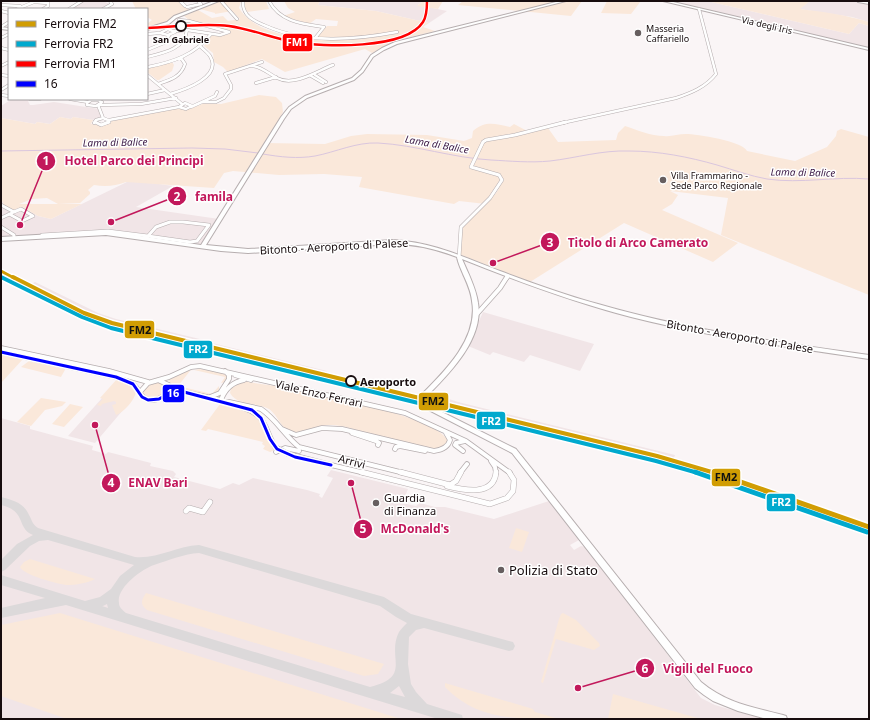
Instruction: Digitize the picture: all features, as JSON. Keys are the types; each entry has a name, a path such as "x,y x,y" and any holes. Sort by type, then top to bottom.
{"main road":[{"path":"148,30 217,1"},
{"path":"206,247 270,141 282,118 295,104 306,97 353,79 362,71 372,56 383,48 414,37 564,1"},
{"path":"270,141 289,114 299,104 316,95 356,79 375,57 393,45 568,1"},
{"name":"Via degli Iris","path":"665,1 869,49"},
{"path":"859,1 869,3"},
{"path":"864,1 869,3"},
{"name":"Bitonto - Aeroporto di Palese","path":"1,239 87,233 109,233 148,236 206,247 248,251 408,242 425,245 508,276 599,307 692,330 869,357"},
{"path":"459,258 475,300 476,315 470,334 462,351 447,373 421,398 419,402 514,451 698,685 706,693 718,700 782,719"},
{"path":"423,405 428,404 431,390"},
{"path":"421,398 430,400 441,414"}],"street":[{"path":"20,8 31,1"},
{"path":"28,3 41,1 49,2"},
{"path":"72,8 82,1"},
{"path":"105,8 112,4 110,1"},
{"path":"180,1 186,6 200,4"},
{"path":"221,1 237,18"},
{"path":"243,1 242,5 245,12 253,20 283,32 316,37 360,37 397,32"},
{"path":"269,1 274,10 283,17 299,23 324,27 316,37"},
{"path":"196,2 205,6"},
{"path":"1,5 23,6"},
{"path":"459,258 461,227 493,195 502,179 498,174 473,169 472,165 483,142 486,140 520,134 598,114 678,98 700,88 716,74 699,9"},
{"path":"160,33 162,30 168,29 175,31 187,30 223,35 229,32 180,18"},
{"path":"148,57 165,52 180,44 186,38 187,30"},
{"path":"148,31 170,34"},
{"path":"148,50 163,43 168,39 170,34 175,31"},
{"path":"148,68 181,58 201,47 211,34"},
{"path":"170,94 198,82 211,71 213,65 212,60 207,52 201,47"},
{"path":"158,84 176,77 181,73 185,64 181,58"},
{"path":"204,102 216,102 228,93 231,85 225,74 262,62"},
{"path":"148,63 154,66"},
{"path":"252,66 257,66 286,81 315,75 318,71 333,65"},
{"path":"148,75 182,104 190,104 191,107"},
{"path":"311,76 325,82 315,75"},
{"path":"256,83 276,77"},
{"path":"148,80 153,79"},
{"path":"148,94 166,90"},
{"path":"109,120 103,118 96,120 94,123 104,124 109,120 179,107 184,109 204,102 215,96 217,92"},
{"path":"76,100 88,102 141,104 176,98"},
{"path":"88,102 87,104 89,106 99,102"},
{"path":"99,102 103,118"},
{"path":"179,107 182,104"},
{"path":"1,205 14,212"},
{"path":"1,218 9,214 21,209 33,216 22,221 9,214"},
{"path":"1,227 13,234 15,238 108,231 190,242 193,240 197,241 209,225 178,220 156,226 148,236"},
{"path":"79,232 87,233"},
{"path":"54,234 62,235"},
{"path":"476,315 500,288 508,276"},
{"name":"Viale Enzo Ferrari","path":"1,348 109,371 141,382 158,381 196,366 206,366 226,372 405,413 440,428 475,447"},
{"path":"1,352 106,374 131,383 140,392 142,397 151,400 159,399 168,394 184,392 247,408 261,416 276,450 288,454 482,503 490,504 505,500 513,492 515,482 511,474 475,447"},
{"path":"226,372 273,385 286,385"},
{"path":"210,397 220,393 229,379 226,372"},
{"path":"235,375 286,385"},
{"path":"222,400 232,384 247,379"},
{"path":"158,381 165,382 169,385 170,390 168,394"},
{"path":"140,392 143,386 150,382"},
{"name":"Arrivi","path":"200,396 261,409 268,414 292,442 299,447 450,485 457,481 463,467 467,464"},
{"path":"277,425 286,432 299,435 307,434 319,429 334,428 434,451"},
{"path":"334,428 376,441 379,443 378,445"},
{"path":"395,449 396,447 400,446 419,451 442,450 450,444 449,436 440,428"},
{"path":"463,451 455,445 456,443 466,441"},
{"path":"427,481 472,491 484,489 496,478 496,468 493,463 475,447"},
{"path":"276,450 285,448 299,452"},
{"path":"186,511 189,508 203,512 210,502"}],"shaded area":[{"path":"84,1 103,1 110,4 104,8 72,8"},
{"path":"132,1 178,1 190,11 168,22 148,28 148,23 152,20 148,18 148,8 136,8"},
{"path":"219,1 241,1 239,8 254,23 263,28 283,35 315,40 327,26 337,26 338,21 316,19 309,24 283,16 295,12 288,8 284,1 320,1 318,5 376,11 429,23 423,27 435,31 398,40 372,53 365,49 285,72 262,59 228,72 214,62 213,53 204,46 212,35 225,35 229,34 230,31 189,20 184,16 198,10 212,18 223,16 228,21 240,19 232,11 215,14 200,9"},
{"path":"245,1 266,1 269,9 247,12 244,6"},
{"path":"320,1 423,1 418,5 447,11 429,23 376,11 318,5"},
{"path":"423,1 443,1 438,9 417,6"},
{"path":"463,1 582,1 571,16 458,5"},
{"path":"607,1 641,1 631,14 601,13"},
{"path":"707,1 849,34 859,23 869,26 869,48 678,3"},
{"path":"707,1 810,1 800,9 852,17 869,22 869,26 859,23 849,34"},
{"path":"810,1 851,1 869,5 869,22 852,17 799,9"},
{"path":"172,62 174,65 172,71 159,80 148,73 150,68"},
{"path":"259,95 276,97 282,103 283,112 266,143 325,144 351,136 367,134 427,135 464,141 472,138 473,131 486,124 510,127 514,124 529,132 548,128 558,142 616,140 618,133 625,126 659,136 686,134 729,141 744,147 747,151 795,161 827,147 836,136 837,131 841,129 869,137 869,295 721,235 728,198 670,191 678,195 672,204 662,210 738,243 713,262 624,223 530,282 461,255 460,239 462,229 469,219 486,204 459,201 454,204 359,187 362,177 324,174 279,175 233,171 224,173 214,188 126,182 110,186 94,185 88,190 90,194 80,203 58,204 82,204 51,219 38,216 22,207 13,210 2,204 4,203 1,201 1,118 35,124 37,122 50,124 60,117 71,119 73,117 93,120 91,124 103,125 112,121 178,108 189,109 205,103 221,104","holes":["47,198 58,204 19,204 32,199"]},
{"path":"10,100 30,100 28,101 30,105 54,102 99,109 101,118 93,120 60,117 50,124 37,122 35,124 1,118 1,106"},
{"path":"131,180 173,186 136,207 219,219 204,242 199,244 124,233 1,238 1,201 22,207 38,216 51,219"},
{"path":"35,282 98,313 116,319 204,340 197,348 191,347 99,322 24,288"},
{"path":"483,312 594,344 580,371 530,355 524,362 493,352 490,355 468,346"},
{"path":"212,343 327,371 322,378 206,350"},
{"path":"1,355 23,359 1,383"},
{"path":"29,361 66,368 61,377 21,367"},
{"path":"200,369 224,373 228,376 226,382 221,383 225,377 194,370"},
{"path":"194,370 190,371 178,386 211,394 173,391 172,384 168,380 188,371"},
{"path":"117,379 132,387 136,392 128,406 116,415 112,405 116,404 116,402 114,401 102,404 101,406 97,405 103,399 100,398"},
{"path":"244,381 309,392 378,408 424,424 440,432 448,441 444,448 433,450 342,426 323,425 302,432 289,431 269,409 259,405 242,402 233,397 230,393 231,388"},
{"path":"155,382 161,382 168,387 168,390 162,396 156,398 151,399 143,396 143,389"},
{"path":"219,386 219,391 212,393"},
{"path":"103,397 129,403 95,443 68,436"},
{"path":"41,398 66,402 62,406 45,410 31,426 17,422"},
{"path":"449,399 675,455 672,463 444,409"},
{"path":"70,404 83,407 64,427 52,424"},
{"path":"220,404 242,408 252,413 261,423 270,444 275,450 270,452 263,449 265,446 262,444 263,442 208,429 206,431 201,430"},
{"path":"1,418 30,426 30,429 93,446 92,450 106,454 108,452 151,463 150,466 173,471 176,474 174,477 220,489 233,483 239,485 253,478 307,490 320,494 319,496 322,498 333,478 327,476 331,470 408,489 402,503 416,506 420,503 435,507 445,507 494,519 549,501 579,540 570,545 574,550 581,546 585,547 701,698 715,705 764,719 1,719"},
{"path":"516,528 529,532 522,552 509,548"},
{"path":"30,559 95,579 81,584 67,585 41,579 27,573 20,567 24,562"},
{"path":"146,593 384,664 378,674 364,676 147,610 142,604"},
{"path":"60,613 401,719 67,719 1,696 1,625"},
{"path":"563,613 576,620 599,643 600,646 594,650 556,639 543,683 541,682 559,619"},
{"path":"445,683 533,709 535,712 559,719 512,718 484,712 457,698 445,687"},
{"path":"613,694 701,719 608,719"}],"waterway":[{"name":"Lama di Balice","path":"263,154 289,157 309,157 362,144 378,143 406,146 477,159 535,162 599,153 640,151 663,153 696,159 748,175 767,179 792,181 844,178 869,179"},
{"name":"Lama di Balice","path":"1,151 192,148 225,149 258,153"}],"taxiway":[{"path":"1,501 19,508 24,514 28,525 34,531 135,561 151,561 183,551 199,549 384,602 408,618 509,646"},
{"path":"1,567 26,543 32,539 46,536"},
{"path":"115,592 124,579 132,572 147,564"},
{"path":"1,580 122,617"},
{"path":"86,605 103,601 115,592"},
{"path":"115,592 112,602 115,610 122,617"},
{"path":"1,613 50,602 62,601"},
{"path":"122,617 457,719"},
{"path":"422,707 407,691 402,671 402,645 404,634 412,626 423,623"},
{"path":"372,692 381,691 390,687 397,680 401,671"}],"rail line":[{"name":"FM1","path":"148,28 219,25 237,27 294,42 308,44 342,46 360,45 395,38 409,32 423,22 426,13 427,1"},
{"name":"FM2","path":"1,271 84,313 112,323 657,456 702,469 869,527"},
{"name":"FR2","path":"1,277 82,317 111,328 656,461 700,474 867,532"}],"transit line":[{"name":"16","path":"1,352 116,377 133,384 142,397 148,400 159,399 168,394 184,392 252,410 261,418 270,439 277,449 295,457 331,465"}],"place":[{"name":"San Gabriele","path":"181,26"},
{"name":"Masseria Caffariello","path":"638,33"},
{"name":"Villa Frammarino - Sede Parco Regionale","path":"663,180"},
{"name":"famila","path":"111,222"},
{"name":"Hotel Parco dei Principi","path":"20,225"},
{"name":"Titolo di Arco Camerato","path":"493,263"},
{"name":"Aeroporto","path":"351,381"},
{"name":"ENAV Bari","path":"95,425"},
{"name":"McDonald's","path":"351,483"},
{"name":"Guardia di Finanza","path":"376,503"},
{"name":"Polizia di Stato","path":"501,570"},
{"name":"Vigili del Fuoco","path":"578,688"}]}
